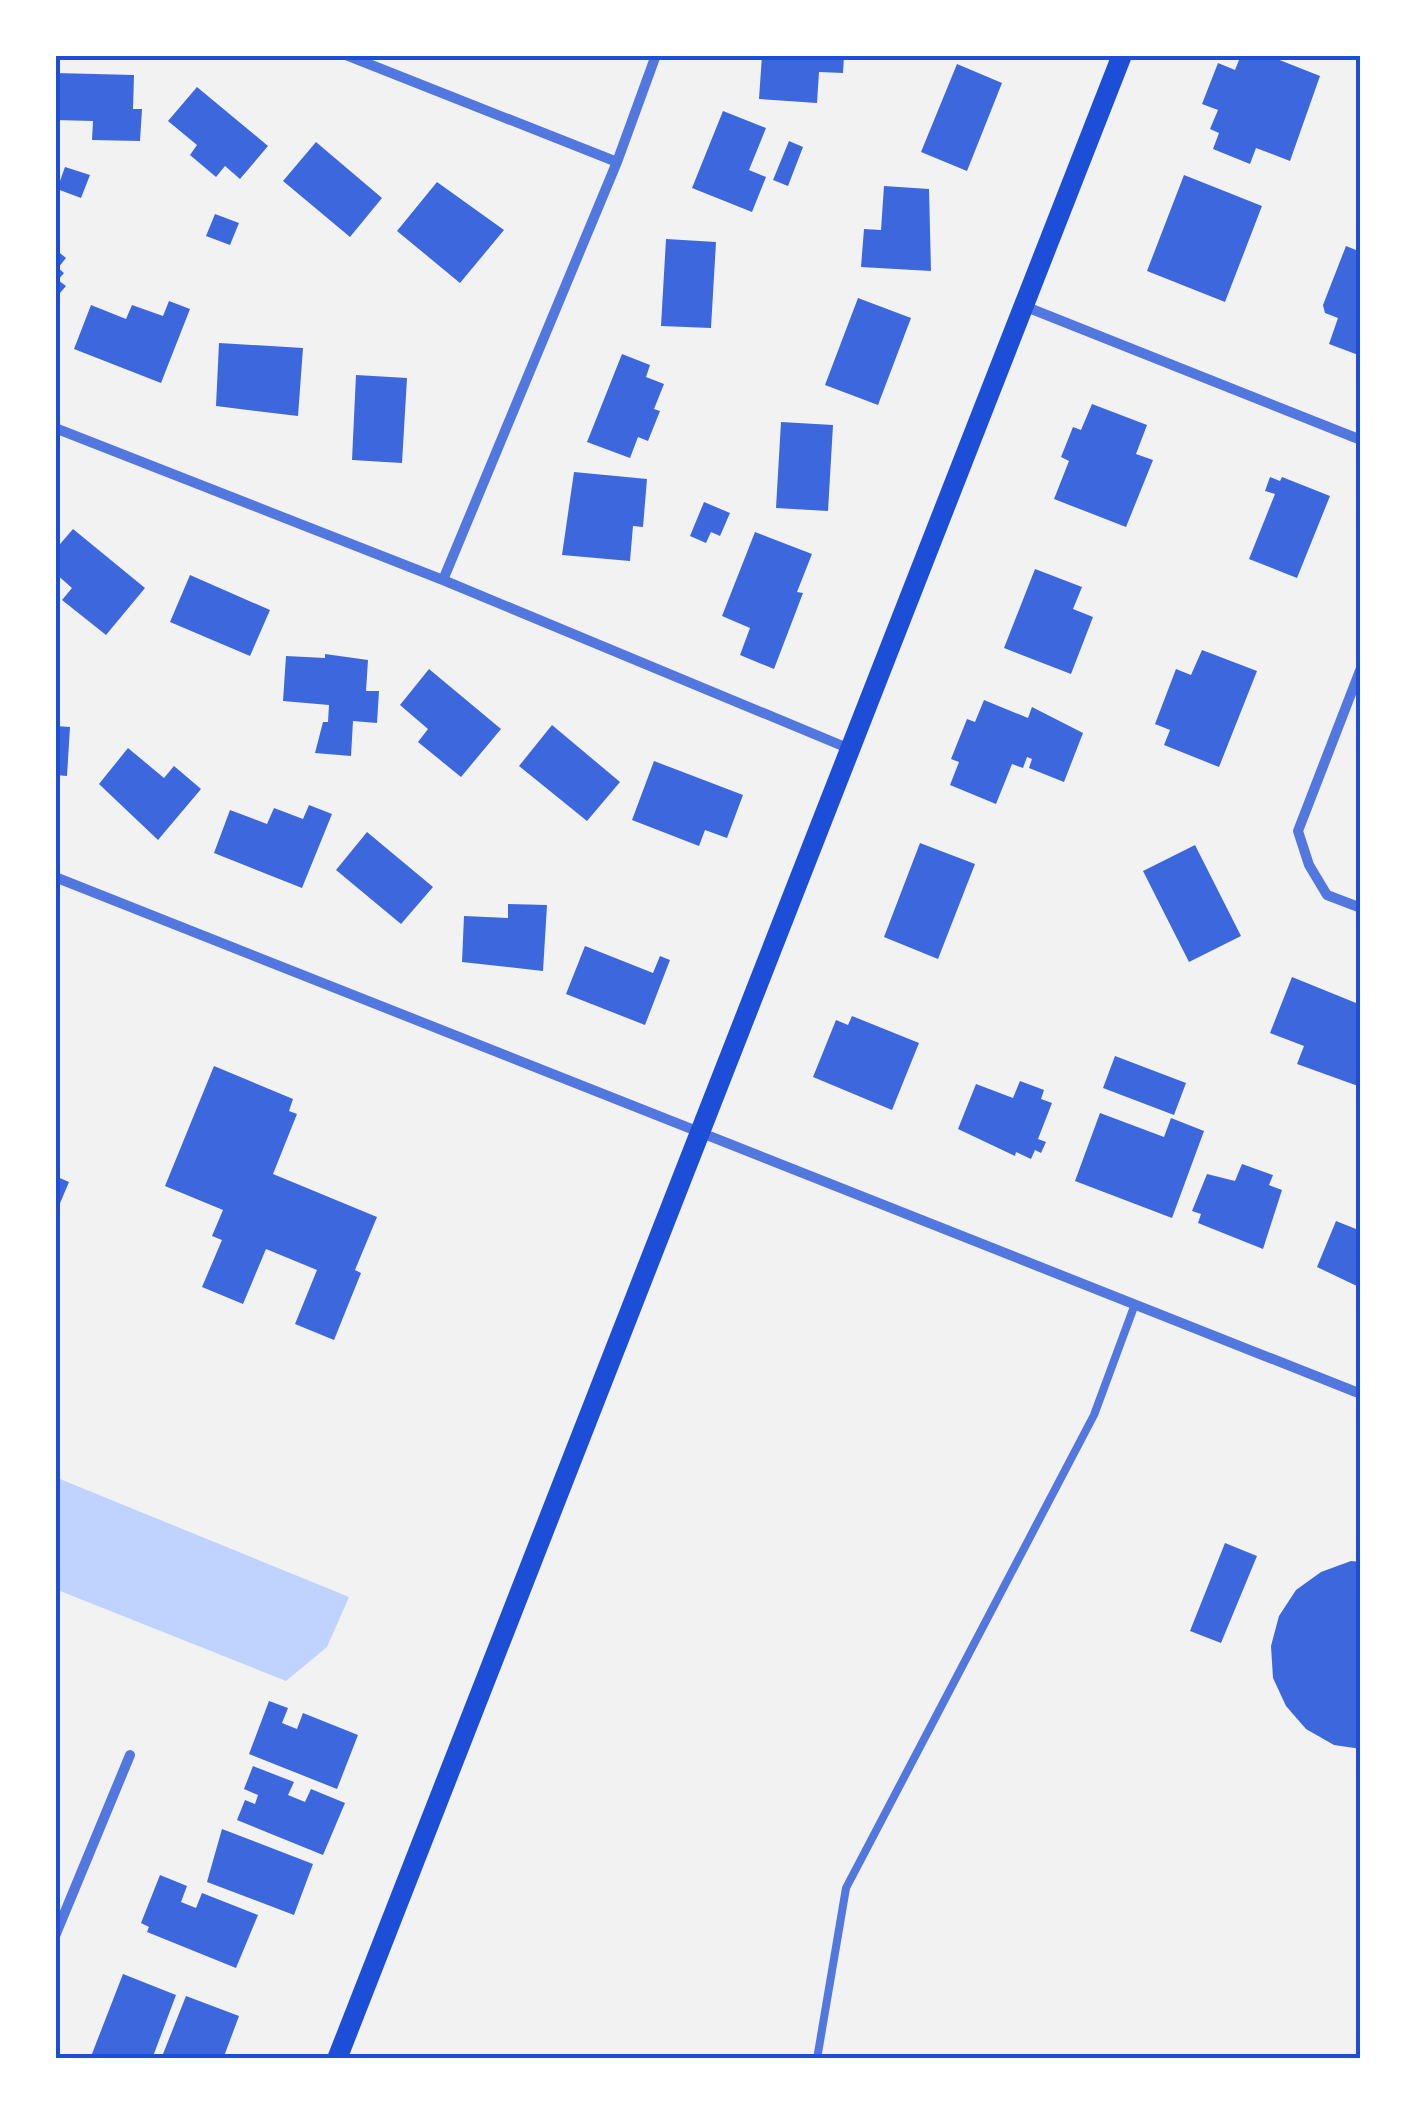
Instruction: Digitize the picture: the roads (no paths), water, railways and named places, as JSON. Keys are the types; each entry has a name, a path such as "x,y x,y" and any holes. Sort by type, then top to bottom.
{"main road":[{"path":"337,2059 1122,55"}],"street":[{"path":"346,55 617,162"},
{"path":"443,580 617,162 656,55"},
{"path":"1023,306 1361,440"},
{"path":"55,428 443,580 850,749"},
{"path":"1361,668 1298,831 1308,865 1327,894 1361,908"},
{"path":"55,877 1361,1394"},
{"path":"55,1936 130,1754"}],"lane":[{"path":"818,2059 846,1888 1094,1416 1135,1304"}],"water":[{"path":"55,1477 349,1597 327,1647 286,1681 55,1589"}]}
